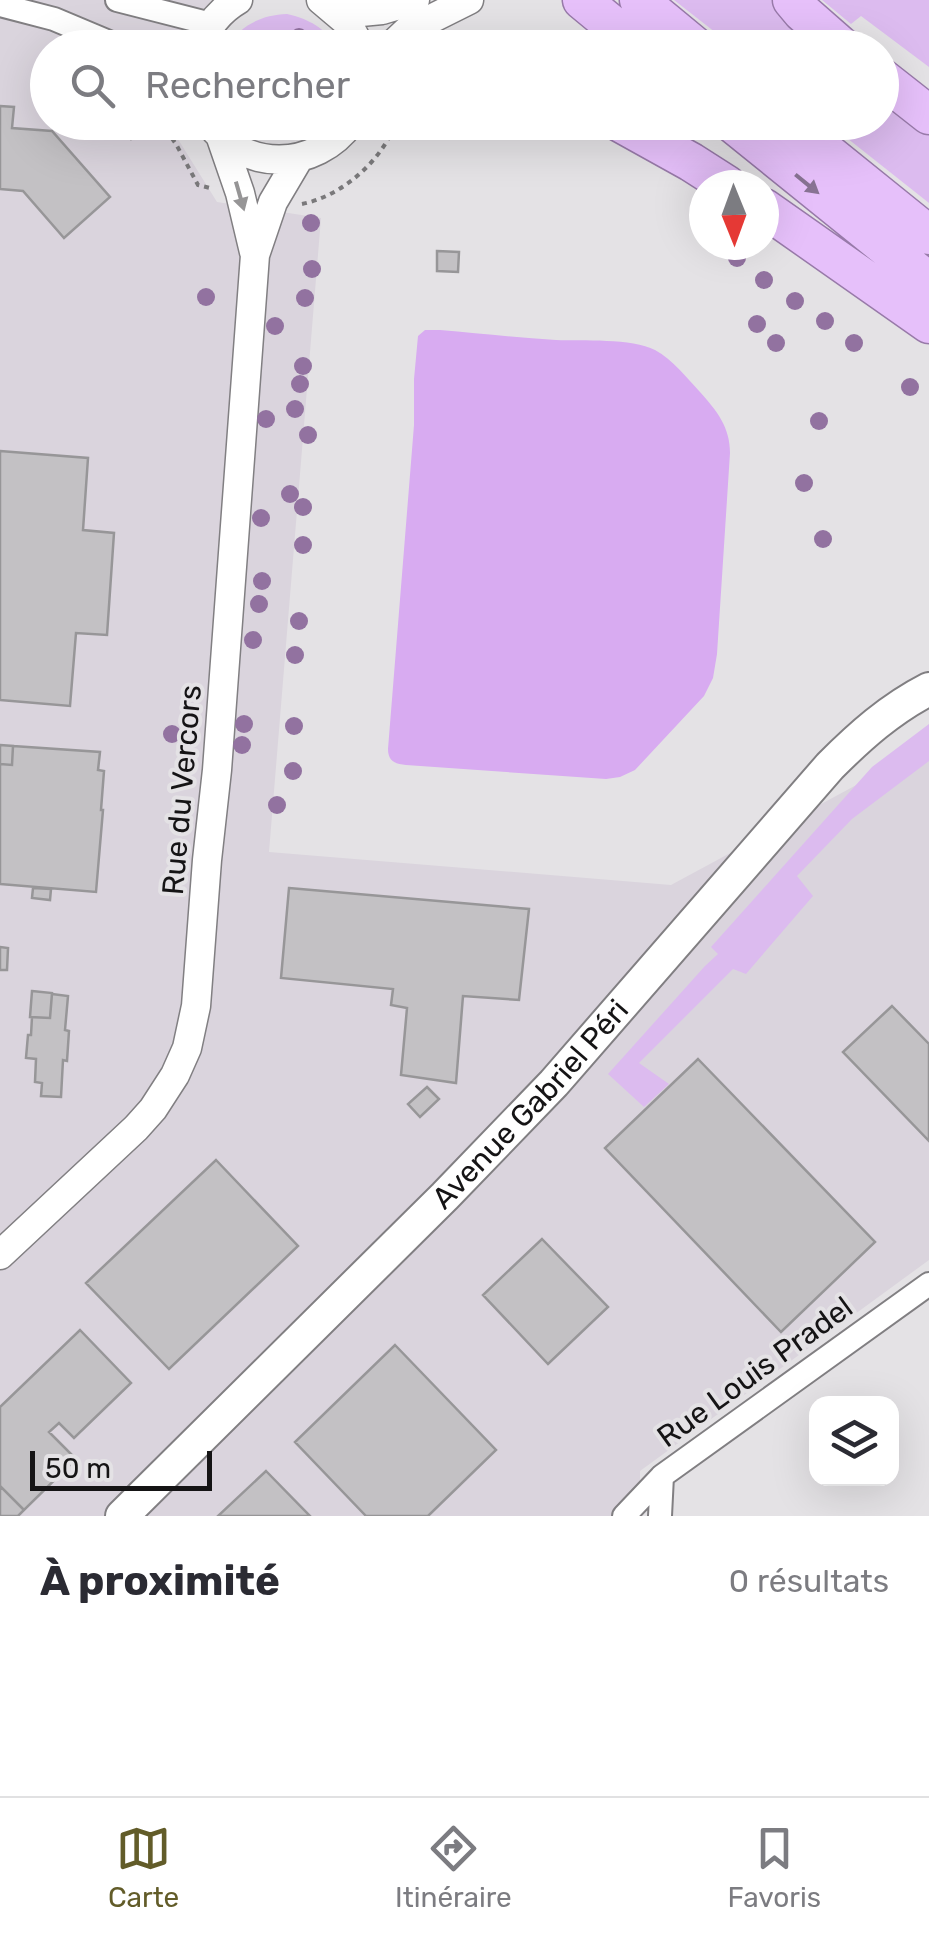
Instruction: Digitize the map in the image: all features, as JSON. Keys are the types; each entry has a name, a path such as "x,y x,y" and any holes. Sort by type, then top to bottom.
{"highway":[{"path":"582,0 618,30"},
{"path":"639,0 675,30"},
{"path":"792,0 823,30"},
{"path":"899,91 929,115"},
{"path":"651,140 704,170"},
{"path":"754,140 929,282"},
{"path":"810,140 929,235"},
{"path":"779,219 929,324"}],"main road":[{"name":"Avenue Gabriel Péri","path":"122,1516 446,1196 554,1083 830,766 882,718 929,690"}],"street":[{"path":"118,0 190,30"},
{"path":"209,30 220,14 238,0"},
{"path":"330,7 382,10 415,0"},
{"path":"409,30 462,3"},
{"path":"0,5 78,30"},
{"path":"330,7 352,30"},
{"name":"Rue du Vercors","path":"219,140 240,193 255,256"},
{"path":"227,140 241,151 263,159 287,160 310,155 335,140"},
{"name":"Rue du Vercors","path":"0,1255 136,1128 175,1075 187,1048 196,1006 218,770 255,256 272,202 299,158"},
{"name":"Rue Louis Pradel","path":"624,1516 662,1476 929,1284"},
{"path":"660,1516 662,1476"}],"path":[{"path":"293,206 309,203 353,180 388,140"}],"shaded area":[{"path":"0,0 211,0 193,30 30,30 30,140 179,140 217,202 321,218 269,852 671,885 897,763 929,752 929,1260 640,1471 640,1516 0,1516"},
{"path":"674,0 774,0 802,30 712,30"},
{"path":"822,0 929,0 929,67 899,44 899,30 880,30 861,16 851,24"},
{"path":"287,14 322,30 243,30 269,16"},
{"path":"899,109 929,133 929,203 849,140 899,140"},
{"path":"425,330 645,346 679,369 725,427 730,453 713,678 704,696 635,770 620,777 406,765 395,763 389,756 414,425 414,379 418,336"},
{"path":"929,724 929,761 852,819 797,876 813,896 746,974 733,969 639,1063 669,1084 644,1107 608,1074 718,954 711,947 872,767"}],"building":[{"path":"0,106 14,107 12,128 30,129 30,140 60,140 110,197 64,238 23,191 0,189"},
{"path":"437,251 459,252 458,272 437,271"},
{"path":"0,451 88,458 83,530 114,533 107,635 76,633 70,706 0,700"},
{"path":"0,745 13,746 12,765 0,764"},
{"path":"13,746 100,752 98,770 104,771 103,810 96,892 0,884 0,764 12,765"},
{"path":"33,888 51,889 50,900 32,898"},
{"path":"289,888 529,909 519,1000 463,996 456,1083 401,1075 407,1008 391,1005 393,989 281,978"},
{"path":"0,947 8,948 7,970 0,970"},
{"path":"32,991 52,993 50,1018 30,1017"},
{"path":"52,994 68,996 67,1061 63,1060 61,1097 41,1096 42,1083 35,1082 36,1059 26,1058 32,1017 50,1018"},
{"path":"892,1006 929,1044 929,1141 843,1052"},
{"path":"698,1059 875,1242 781,1332 605,1148"},
{"path":"427,1087 439,1099 420,1117 408,1104"},
{"path":"216,1160 298,1246 169,1369 86,1283"},
{"path":"542,1239 608,1307 548,1364 483,1295"},
{"path":"80,1330 131,1383 74,1438 59,1423 49,1432 76,1459 24,1510 0,1486 0,1407"},
{"path":"395,1345 496,1450 428,1516 366,1516 295,1442"},
{"path":"266,1471 310,1516 218,1516"},
{"path":"0,1486 24,1510 18,1516 0,1516"}]}
